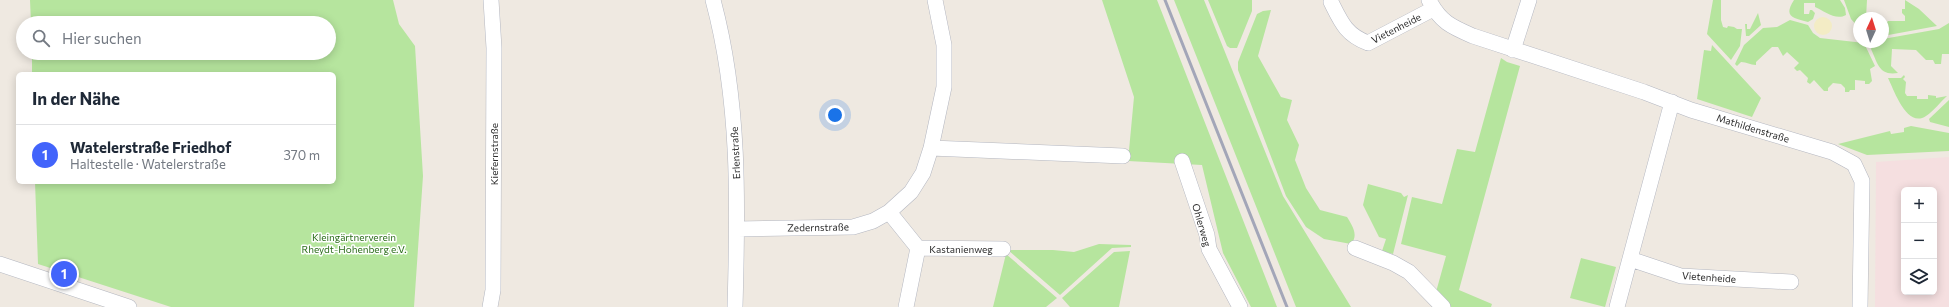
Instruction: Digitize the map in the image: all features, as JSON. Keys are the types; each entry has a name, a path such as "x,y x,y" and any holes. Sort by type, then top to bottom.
{"street":[{"name":"Kiefernstraße","path":"490,307 493,290 494,48 491,0"},
{"name":"Erlenstraße","path":"713,0 731,88 736,154 738,229 735,307"},
{"name":"Zedernstraße","path":"738,229 853,227 873,221 889,212 911,192 923,173 931,148 944,87 944,44 935,0"},
{"path":"1513,50 1529,0"},
{"name":"Vietenheide","path":"1331,2 1346,31 1359,40 1368,43 1431,5"},
{"name":"Mathildenstraße","path":"1431,5 1448,25 1513,50 1672,102 1691,110 1832,152 1854,164 1862,181 1860,307"},
{"path":"1617,307 1672,102"},
{"path":"931,148 1124,156"},
{"name":"Ohlerweg","path":"1182,161 1207,235 1209,249 1240,307"},
{"name":"Kastanienweg","path":"889,212 918,248"},
{"name":"Kastanienweg","path":"918,248 1003,249"},
{"name":"Kastanienweg","path":"906,307 918,248"},
{"path":"1355,248 1393,262 1410,272 1443,307"},
{"name":"Vietenheide","path":"1630,259 1681,276 1791,282"},
{"path":"0,264 129,307"}],"shaded area":[{"path":"1949,157 1949,307 1875,307 1876,162"}],"green space":[{"name":"Kleingärtnerverein Rheydt-Hohenberg e.V.","path":"30,0 393,0 399,24 415,46 423,176 414,307 171,307 38,264 35,184 336,184 336,72 32,72 32,60 336,60 336,16 31,16"},
{"path":"1102,0 1157,0 1277,307 1251,307 1223,253 1202,165 1128,161 1134,97"},
{"path":"1174,0 1204,0 1283,196 1351,307 1296,307"},
{"path":"1208,0 1252,0 1252,11 1237,48 1230,48 1227,46"},
{"path":"1713,0 1721,0 1721,20 1723,27 1727,28 1728,26 1742,29 1740,46 1731,60 1707,34"},
{"path":"1794,0 1840,0 1845,8 1846,15 1842,17 1834,16 1815,7 1815,3 1804,3 1804,14 1809,14 1810,10 1812,10 1815,13 1813,19 1808,22 1794,18 1791,16 1789,10"},
{"path":"1844,0 1867,0 1866,12 1853,12 1853,21"},
{"path":"1905,0 1919,9 1937,26 1889,35 1889,21 1905,21 1905,16 1902,13 1902,9 1905,9"},
{"path":"1271,10 1258,56 1281,97 1292,100 1287,120 1299,145 1295,160 1306,188 1320,210 1347,217 1355,234 1351,244 1324,239 1306,227 1286,196 1238,70 1238,62 1257,14 1263,11"},
{"path":"1758,13 1761,25 1749,36 1746,36 1745,24 1747,24 1747,29 1750,29"},
{"path":"1790,20 1808,25 1813,33 1820,38 1853,42 1853,48 1866,48 1875,66 1870,69 1872,81 1869,84 1865,84 1865,81 1855,80 1855,90 1850,90 1849,92 1845,92 1845,88 1841,84 1833,83 1828,88 1828,91 1824,91 1814,80 1810,84 1807,82 1808,78 1800,70 1797,71 1794,68 1799,63 1787,52 1783,56 1778,47 1772,47 1756,62 1756,65 1745,62 1741,62 1737,66 1735,64 1744,45 1763,28 1777,27"},
{"path":"1949,23 1949,54 1942,54 1941,64 1935,64 1933,60 1926,60 1916,50 1892,49 1891,66 1898,73 1887,73 1880,68 1871,49 1889,48 1889,38 1939,29"},
{"path":"1712,45 1761,98 1752,117 1697,99 1704,50 1711,51"},
{"path":"1501,58 1507,62 1520,66 1459,290 1492,304 1491,307 1450,307 1436,292 1446,256 1401,244 1412,197 1442,204 1457,149 1475,152"},
{"path":"1904,75 1905,77 1903,79 1906,82 1905,93 1907,96 1917,96 1917,99 1928,99 1928,95 1936,96 1936,98 1947,96 1932,112 1926,116 1919,119 1913,117 1907,113 1902,106 1888,78 1901,78"},
{"path":"1949,100 1949,127 1930,122 1929,119"},
{"path":"1911,126 1949,133 1949,151 1867,155 1838,144 1890,131 1891,134 1904,132 1904,128"},
{"path":"1368,184 1401,193 1404,197 1408,195 1393,254 1382,251 1386,239 1379,237 1363,205"},
{"path":"1099,244 1131,245 1131,247 1112,248 1060,295 1008,250 1053,250 1074,252"},
{"path":"1130,251 1119,307 1070,307 1062,298 1114,252"},
{"path":"1006,254 1057,298 1046,307 993,307"},
{"path":"1581,258 1616,267 1605,307 1570,298"}],"sand":[{"path":"1823,17 1827,18 1831,22 1831,30 1827,34 1823,35 1819,34 1815,30 1814,26 1815,22 1819,18"}],"railway":[{"path":"1165,0 1287,307"}],"place":[{"name":"Watelerstraße Friedhof","path":"64,274"}]}
